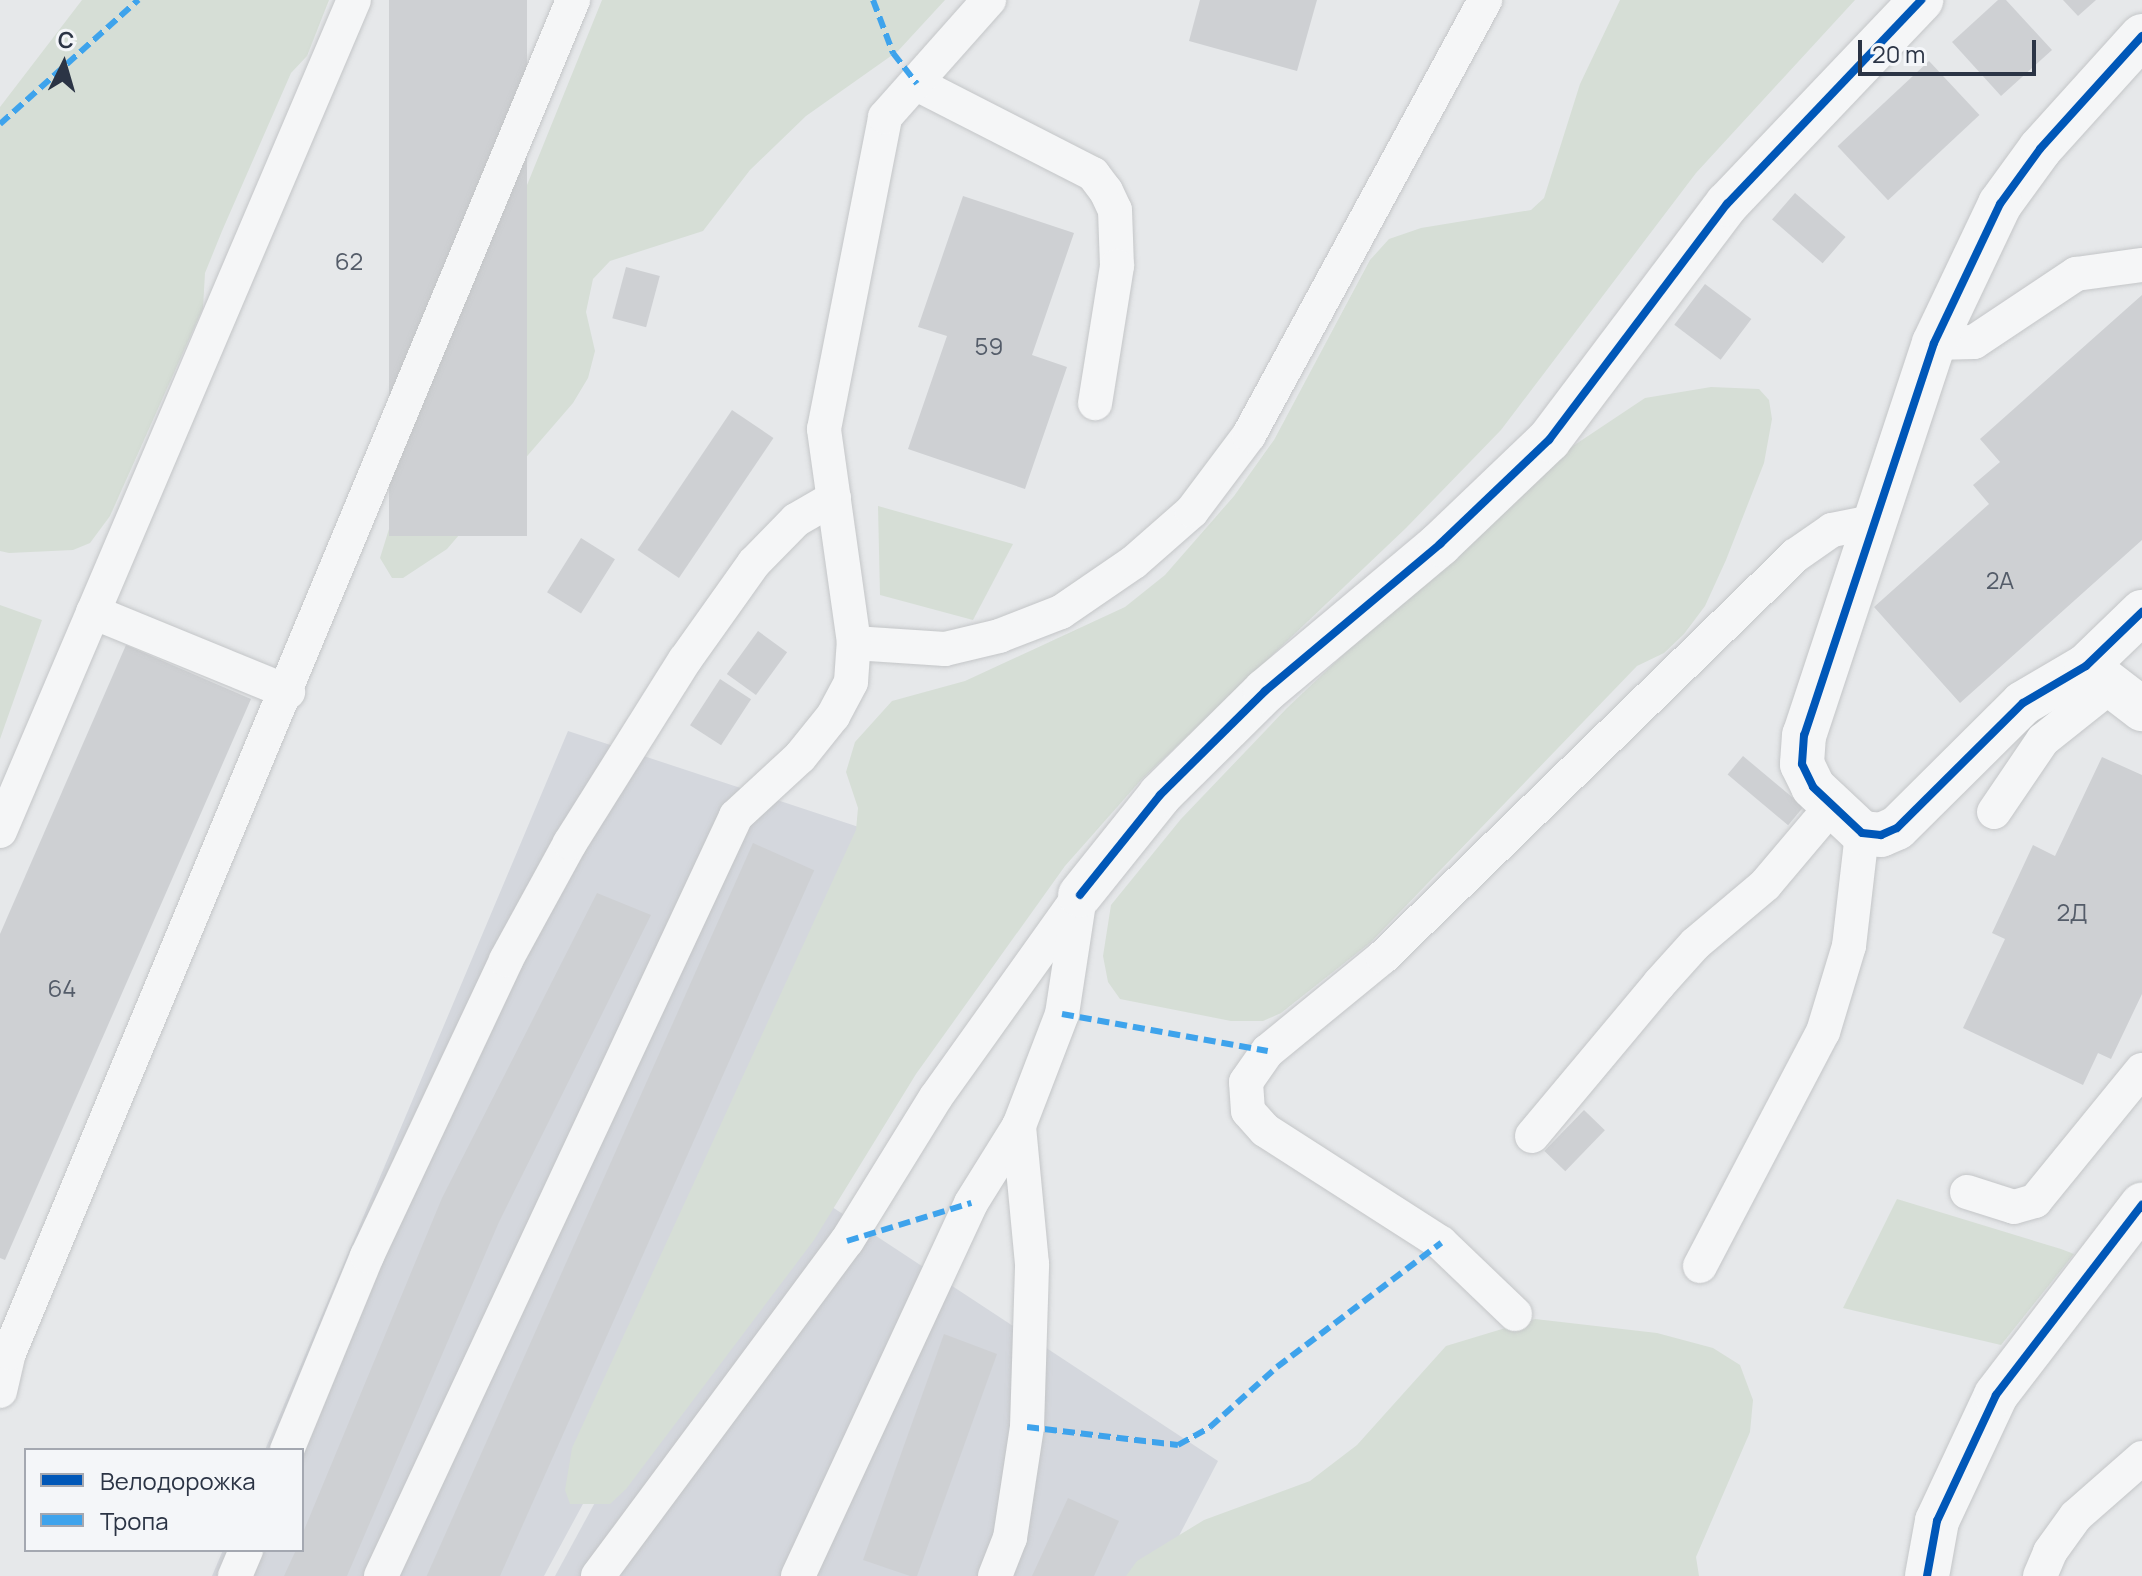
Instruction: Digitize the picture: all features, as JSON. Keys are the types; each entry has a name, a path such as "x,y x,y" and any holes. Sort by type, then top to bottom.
{"street":[{"path":"1080,895 1160,795 1265,691 1440,544 1549,440 1727,204 1921,0"},
{"path":"2142,36 2040,149 2000,204 1934,343 1804,735 1802,764 1846,821 1881,835 1910,820 2023,703 2113,687 2142,612"},
{"path":"1927,1576 1942,1509 1996,1395 2142,1205"}],"lane":[{"path":"0,831 354,0"},
{"path":"0,1391 4,1351 288,692 573,0"},
{"path":"381,1576 736,816 800,757 833,716 851,682 854,643 824,429 885,117 989,0"},
{"path":"854,643 945,649 1011,632 1061,612 1134,562 1192,511 1249,435 1485,0"},
{"path":"917,84 1093,174 1106,191 1115,210 1117,266 1095,403"},
{"path":"1934,343 1974,342 2076,274 2142,265"},
{"path":"288,1448 381,1228 506,960 570,843 685,660 754,563 796,520 834,498"},
{"path":"1515,1314 1441,1243 1265,1130 1248,1111 1246,1082 1268,1051 1383,957 1796,555 1832,530 1877,521"},
{"path":"93,612 288,692"},
{"path":"1994,812 2043,740 2113,687"},
{"path":"1532,1136 1695,944 1846,821"},
{"path":"1700,1266 1823,1032 1849,946 1846,821"},
{"path":"798,1576 971,1203 1019,1126 1062,1014 1080,895"},
{"path":"598,1576 847,1241 936,1097 1080,895"},
{"path":"1967,1192 2014,1207 2035,1201 2142,1070"},
{"path":"995,1576 1010,1538 1027,1427 1032,1264 1019,1126"},
{"path":"2040,1576 2050,1552 2076,1516 2142,1458"},
{"path":"235,1576 245,1552"}],"shaded area":[{"path":"82,0 329,0 307,56 291,73 222,231 205,273 203,308 110,516 90,543 73,550 9,553 0,551 0,107"},
{"path":"602,0 945,0 898,51 806,116 750,170 703,231 610,261 593,279 586,312 595,351 588,378 573,403 447,549 403,578 392,578 380,558 393,516"},
{"path":"1620,0 1855,0 1696,173 1501,430 1406,528 1141,780 1065,866 916,1074 814,1240 626,1489 610,1504 570,1504 565,1490 572,1448 856,830 858,808 846,772 855,742 892,701 965,681 1125,607 1165,575 1234,496 1274,440 1370,260 1389,239 1421,228 1531,210 1544,198 1580,84"},
{"path":"1711,387 1759,389 1769,400 1772,419 1764,463 1726,560 1705,606 1684,634 1664,653 1637,666 1371,942 1281,1013 1263,1021 1231,1021 1120,999 1108,982 1103,956 1111,905 1181,819 1286,709 1540,468 1645,398"},
{"path":"878,506 1013,544 973,620 880,595"},
{"path":"0,605 42,620 0,739"},
{"path":"568,731 907,843 703,1282 544,1576 212,1576 222,1552 304,1552 304,1448 266,1448"},
{"path":"776,1170 1218,1461 1158,1576 555,1576"},
{"path":"1897,1199 2074,1254 2001,1345 1843,1308"},
{"path":"1535,1319 1657,1333 1713,1348 1740,1365 1753,1400 1750,1432 1696,1557 1699,1576 1126,1576 1137,1561 1204,1520 1310,1481 1357,1445 1446,1346"}],"building":[{"path":"389,0 527,0 527,536 389,536"},
{"path":"1200,0 1317,0 1297,71 1189,41"},
{"path":"1998,0 2006,0 2052,50 2001,96 1952,42"},
{"path":"2063,0 2096,0 2078,16"},
{"path":"1929,61 1979,115 1888,200 1838,146"},
{"path":"1795,193 1846,237 1823,263 1772,219"},
{"path":"963,196 1074,233 1032,355 1067,367 1025,489 908,449 947,336 918,327"},
{"path":"626,267 660,276 646,327 612,318"},
{"path":"1705,284 1751,319 1721,360 1674,325"},
{"path":"2142,295 2142,540 1960,703 1874,607 1989,504 1973,485 2000,462 1980,439"},
{"path":"732,410 773,438 679,578 637,550"},
{"path":"581,538 615,559 581,613 547,592"},
{"path":"758,631 787,652 756,695 727,674"},
{"path":"126,645 251,699 5,1260 0,1258 0,934"},
{"path":"720,679 751,699 721,745 690,725"},
{"path":"1743,756 1804,807 1788,825 1728,774"},
{"path":"2102,757 2142,775 2142,994 2111,1059 2098,1053 2083,1085 1963,1028 2005,939 1992,933 2033,845 2055,856"},
{"path":"753,843 814,870 500,1576 427,1576"},
{"path":"597,893 651,915 499,1222 347,1576 284,1576 295,1552 304,1552 304,1530 442,1198"},
{"path":"1584,1110 1605,1130 1565,1171 1544,1151"},
{"path":"944,1334 997,1354 917,1576 910,1576 863,1560"},
{"path":"1068,1498 1119,1521 1094,1576 1032,1576"}],"marked path":[{"path":"0,124 138,0"},
{"path":"873,0 893,53 917,84"},
{"path":"1062,1014 1268,1051"},
{"path":"847,1241 971,1203"},
{"path":"1027,1427 1178,1445 1210,1427 1277,1367 1441,1243"}],"cycle path":[{"path":"1080,895 1160,795 1265,691 1440,544 1549,440 1727,204 1921,0"},
{"path":"2142,36 2040,149 2000,204 1934,343 1804,735 1802,764 1813,787 1862,833 1881,835 1897,828 2023,703 2086,666 2142,612"},
{"path":"1927,1576 1937,1521 1996,1395 2142,1205"}]}
